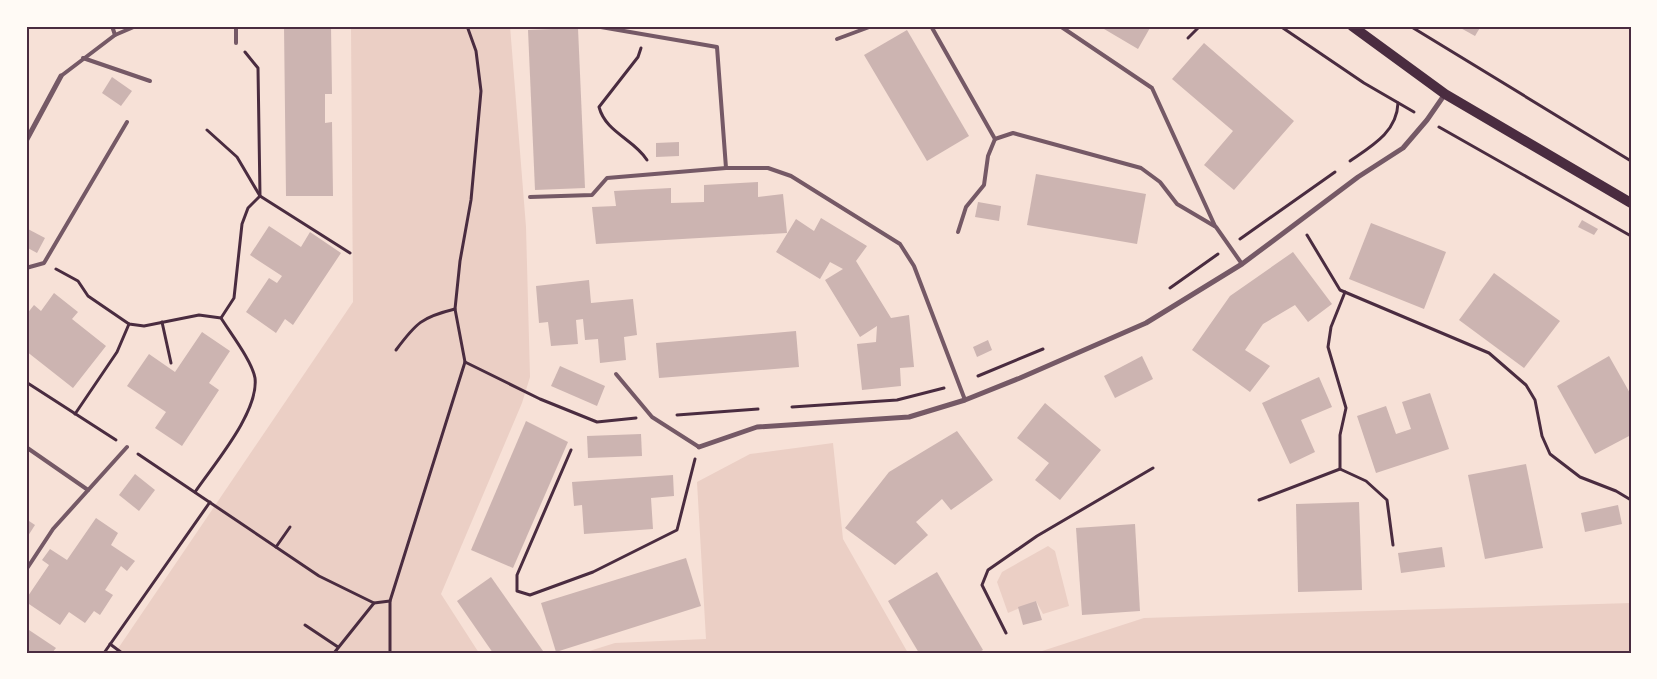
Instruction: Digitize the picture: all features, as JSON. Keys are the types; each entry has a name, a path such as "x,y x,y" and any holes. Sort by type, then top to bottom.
{"main road":[{"path":"1352,26 1445,94 1631,203"}],"street":[{"path":"26,141 61,76"},
{"path":"699,447 757,426 909,417 965,400 1146,323 1242,264 1358,177 1402,148 1427,120 1445,94"}],"lane":[{"path":"112,26 115,35"},
{"path":"61,76 82,58 115,35 136,26"},
{"path":"236,26 236,42"},
{"path":"595,26 716,46 726,168"},
{"path":"837,39 872,26"},
{"path":"931,26 995,139"},
{"path":"1060,26 1152,88 1216,227 1242,264"},
{"path":"82,58 150,81"},
{"path":"26,268 44,263 127,122"},
{"path":"958,232 966,206 984,185 988,156 995,139 1013,133 1141,168 1160,182 1177,204 1216,227"},
{"path":"530,197 592,195 607,178 726,168 768,168 791,176 900,244 914,266 965,400"},
{"path":"616,374 652,417 699,447"},
{"path":"26,447 88,490"},
{"path":"26,570 53,529 127,447"}],"path":[{"path":"390,653 390,602 464,362 455,309 460,261 471,200 481,91 476,52 467,26"},
{"path":"1188,38 1200,26"},
{"path":"1280,26 1398,103 1631,236"},
{"path":"1410,26 1631,161"},
{"path":"645,35 638,57 599,108 602,118 613,130 642,152 654,174"},
{"path":"221,318 234,298 242,224 248,208 260,196 258,68 236,42"},
{"path":"1164,292 1382,138 1394,124 1398,103"},
{"path":"207,130 237,157 260,196 350,253"},
{"path":"1299,221 1340,290 1489,353 1526,384 1534,400 1542,436 1550,454 1580,477 1631,500"},
{"path":"44,263 78,281 88,296 129,324 144,326 199,315 221,318"},
{"path":"1340,469 1340,435 1346,408 1328,347 1331,327 1345,292"},
{"path":"396,350 413,327 431,315 455,309"},
{"path":"195,492 250,411 255,395 254,377 221,318"},
{"path":"162,322 171,363"},
{"path":"75,414 117,352 129,324"},
{"path":"787,408 897,400 959,384 1049,346"},
{"path":"464,362 540,400 597,422 767,409"},
{"path":"26,382 195,492 319,576 374,603 390,602"},
{"path":"571,450 517,575 517,591 530,595 594,572 677,530 689,477 699,447"},
{"path":"1006,633 982,584 988,570 1037,536 1152,468"},
{"path":"1259,500 1340,469 1366,481 1387,500 1393,546"},
{"path":"104,653 210,502"},
{"path":"276,547 290,527"},
{"path":"334,653 374,603"},
{"path":"305,625 338,647"},
{"path":"110,644 122,653"}],"shaded area":[{"path":"351,26 510,26 526,227 530,377 522,403 441,594 479,653 115,653 353,302"},
{"path":"833,443 843,539 908,653 583,653 615,643 706,639 697,482 750,454"},
{"path":"1048,546 1055,551 1069,606 1043,614 1036,601 1008,613 997,582 1002,572"},
{"path":"1631,603 1631,653 1036,653 1144,618"}],"building":[{"path":"284,26 331,26 332,94 325,94 325,123 332,122 333,196 286,196"},
{"path":"1099,26 1151,26 1138,49"},
{"path":"1457,26 1481,26 1475,36"},
{"path":"578,28 585,188 535,190 528,30"},
{"path":"907,30 969,136 927,161 864,55"},
{"path":"1204,43 1294,121 1234,190 1204,165 1233,131 1172,79"},
{"path":"112,77 132,91 121,106 102,93"},
{"path":"679,142 679,156 656,157 656,143"},
{"path":"1036,174 1146,194 1137,244 1027,225"},
{"path":"758,182 758,197 783,194 787,233 596,244 592,207 616,206 614,191 671,188 671,203 704,202 704,185"},
{"path":"978,202 1001,206 999,221 975,217"},
{"path":"821,218 867,246 856,261 891,318 909,315 914,367 900,368 901,386 862,390 857,344 876,342 877,326 860,337 825,280 843,269 830,262 820,279 776,252 796,219 814,231"},
{"path":"1582,220 1598,229 1594,235 1578,227"},
{"path":"1371,223 1446,252 1424,309 1349,279"},
{"path":"269,226 301,247 310,232 341,253 293,325 285,319 276,333 246,312 269,278 277,283 282,276 250,255"},
{"path":"26,228 45,238 37,253 26,247"},
{"path":"1293,252 1332,304 1308,322 1295,305 1263,324 1245,350 1270,366 1250,392 1192,350 1230,296"},
{"path":"1494,273 1560,321 1524,368 1459,320"},
{"path":"589,280 591,303 633,299 637,335 624,337 626,360 600,363 598,339 585,340 583,319 576,320 578,344 551,346 548,322 539,323 536,286"},
{"path":"54,293 78,312 72,319 106,346 73,388 26,351 26,315 34,305 41,311"},
{"path":"796,331 799,367 659,378 656,343"},
{"path":"202,332 230,351 209,383 219,390 182,446 155,428 166,412 127,386 149,354 175,372"},
{"path":"988,340 992,350 977,357 973,347"},
{"path":"1142,356 1153,379 1115,398 1104,376"},
{"path":"1609,356 1631,395 1631,435 1595,454 1557,386"},
{"path":"560,366 605,386 597,406 551,386"},
{"path":"1319,377 1332,407 1301,420 1315,452 1290,464 1262,403"},
{"path":"1430,393 1449,449 1376,473 1357,416 1386,406 1396,434 1411,429 1402,402"},
{"path":"1045,403 1101,450 1060,500 1035,480 1049,463 1017,438"},
{"path":"526,421 568,442 513,568 471,550"},
{"path":"957,431 993,480 951,510 942,499 916,522 928,535 895,565 845,528 889,472"},
{"path":"641,434 642,456 588,458 587,436"},
{"path":"1526,464 1543,548 1485,559 1468,475"},
{"path":"135,474 155,490 139,511 119,495"},
{"path":"673,475 674,496 651,498 653,529 584,534 582,505 574,506 572,482"},
{"path":"1359,502 1362,590 1298,592 1296,504"},
{"path":"1618,505 1622,524 1585,532 1581,513"},
{"path":"96,518 118,533 111,545 135,561 127,571 121,566 105,590 113,595 100,615 94,611 85,623 69,612 60,625 26,602 26,599 49,565 42,560 50,549 67,560"},
{"path":"26,519 35,525 26,539"},
{"path":"1135,524 1140,611 1082,615 1076,528"},
{"path":"1442,547 1445,567 1401,573 1398,553"},
{"path":"686,558 701,606 556,652 541,603"},
{"path":"937,572 983,650 978,653 919,653 888,601"},
{"path":"491,577 543,651 541,653 493,653 457,601"},
{"path":"1036,601 1042,620 1023,625 1018,607"},
{"path":"26,628 56,648 52,653 26,653"}]}
